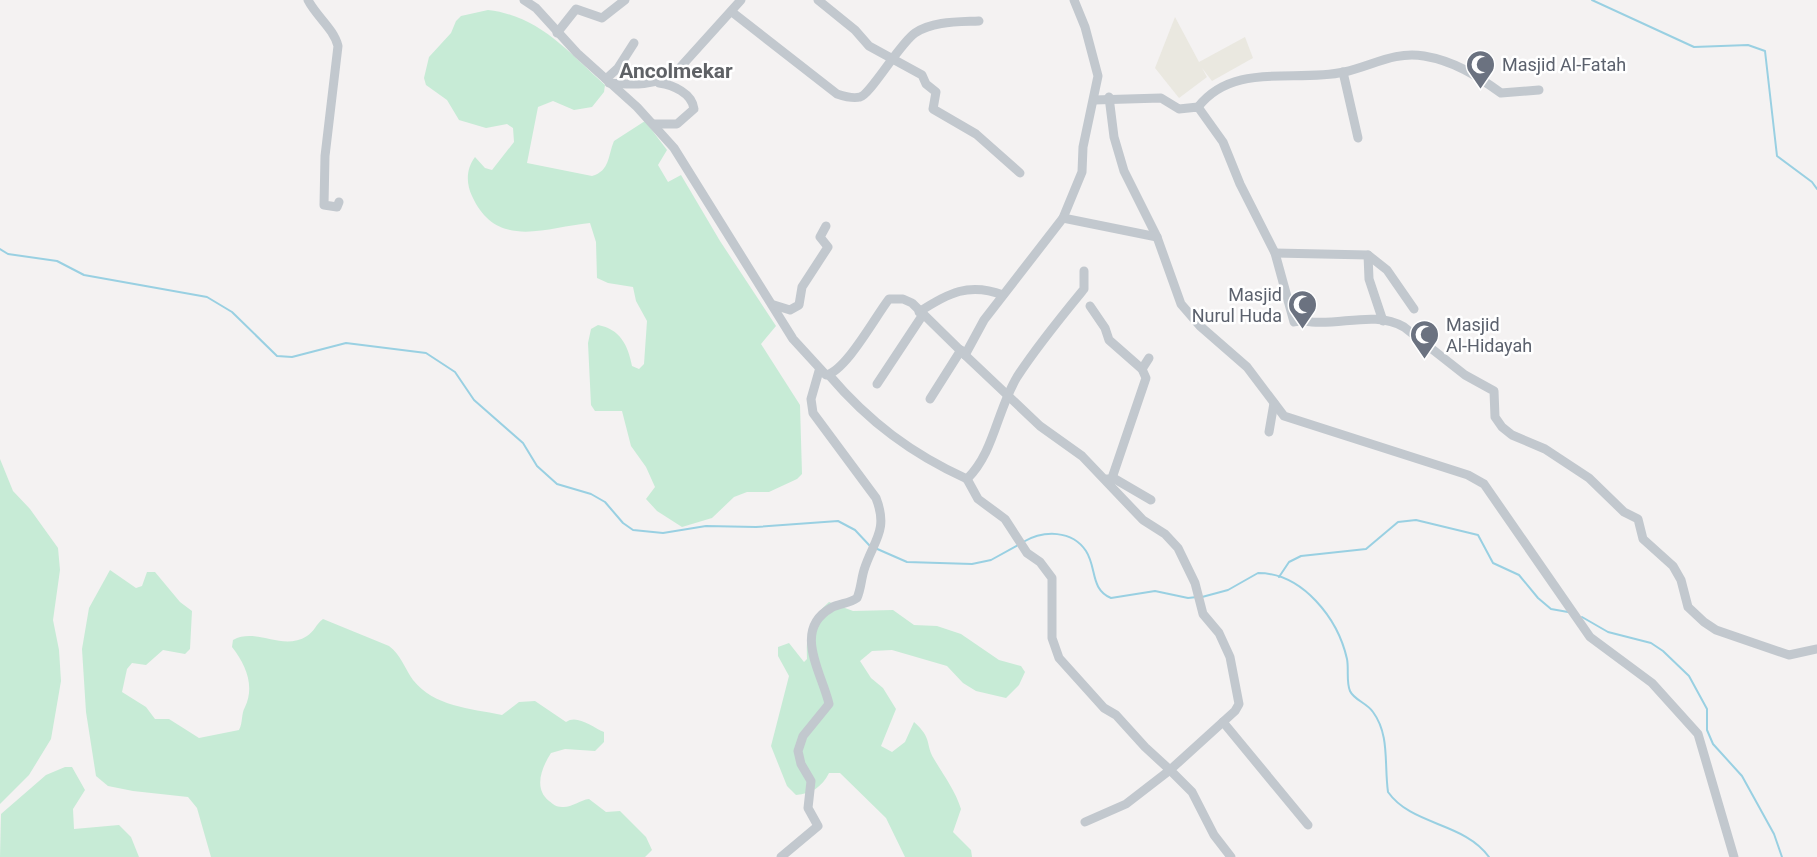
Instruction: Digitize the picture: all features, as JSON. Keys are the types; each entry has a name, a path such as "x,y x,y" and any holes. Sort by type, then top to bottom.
{"street":[{"path":"308,0 314,13 335,37 338,46 325,156 324,205 338,207 339,202"},
{"path":"524,0 536,8 556,33 654,124 674,148 735,249 774,305 793,339 819,370 829,375 900,442 922,457 968,479 978,499 1005,519 1016,533 1027,554 1040,562 1052,578 1054,589 1052,638 1059,658 1104,708 1116,715 1145,747 1192,792 1214,835 1231,857"},
{"path":"536,8 544,0"},
{"path":"556,33 576,9 602,18 625,0"},
{"path":"655,82 676,72 741,0"},
{"path":"818,0 855,30 869,46 913,69 935,90 933,109 976,134 1020,173"},
{"path":"930,399 984,320 1063,218 1082,172 1083,147 1098,76 1085,27 1074,0"},
{"path":"732,12 825,85 843,96 862,97 891,58 916,32 946,22 979,21"},
{"path":"607,81 634,43"},
{"path":"1094,100 1109,97 1161,98 1180,109 1198,107 1216,90 1244,79 1343,72 1382,58 1422,56 1447,61 1481,77 1501,93 1539,90"},
{"path":"1343,72 1358,138"},
{"path":"607,81 655,82 679,89 694,106 678,124 654,124"},
{"path":"1109,97 1119,157 1156,237 1181,304 1200,326 1247,367 1289,418 1375,443 1468,475 1484,484 1590,637 1652,684 1698,734 1734,857"},
{"path":"1198,107 1223,142 1240,184 1275,253 1294,322 1303,319 1312,322 1394,321 1404,327 1457,369 1494,391 1495,417 1502,427 1512,435 1545,449 1603,489 1620,508 1638,519 1641,523 1643,539 1648,546 1658,551 1673,566 1681,580 1688,607 1716,630 1789,655 1817,649"},
{"path":"1063,218 1156,237"},
{"path":"774,305 790,310 799,305 802,287 828,247 820,237 826,226"},
{"path":"1275,253 1368,255 1387,270 1414,309"},
{"path":"1368,255 1369,279 1383,321"},
{"path":"968,479 985,457 997,417 1008,396 1044,338 1084,289 1084,271"},
{"path":"878,384 921,314 948,296 968,289 986,289 1003,295"},
{"path":"829,375 853,351 889,299 903,298 1040,426 1083,456 1143,520 1165,534 1178,548 1198,593 1203,614 1224,642 1233,668 1239,704 1223,722 1170,770 1126,804 1085,822"},
{"path":"1090,306 1105,328 1109,340 1142,369 1146,378 1107,479"},
{"path":"1142,369 1149,358"},
{"path":"781,857 818,826 808,808 811,781 801,764 798,752 803,736 829,704 811,655 810,642 822,615 831,608 857,598 864,571 880,535 882,515 876,498 813,413 811,399 819,370"},
{"path":"1269,432 1274,402"},
{"path":"1107,479 1151,500"},
{"path":"1223,722 1308,825"}],"shaded area":[{"path":"1175,17 1199,62 1245,37 1253,58 1212,81 1202,68 1207,77 1179,98 1155,68"}],"green space":[{"path":"488,10 523,20 538,28 565,48 605,85 604,92 592,107 574,110 553,101 538,107 527,163 592,176 598,174 608,162 614,141 645,121 667,150 658,165 668,182 681,175 720,241 776,326 761,344 800,405 802,474 797,479 769,492 747,492 734,497 712,518 682,527 657,511 646,499 655,487 646,467 631,446 622,411 595,411 591,405 588,343 591,329 598,325 612,330 622,339 632,366 639,369 644,364 647,321 636,301 633,287 608,283 597,278 596,242 590,223 524,232 509,230 495,224 482,213 469,186 470,166 475,157 485,168 492,170 514,142 513,128 507,124 486,128 459,120 447,100 426,85 424,78 429,57 451,33 456,21 461,16"},
{"path":"0,459 13,491 30,509 58,548 60,570 53,620 59,650 61,681 51,739 29,775 0,804"},
{"path":"110,570 136,588 142,586 147,572 155,572 180,602 192,611 190,649 185,654 163,650 146,665 132,663 127,669 122,692 146,707 155,719 169,719 199,738 239,730 248,699 249,684 245,668 232,647 233,640 251,636 288,642 298,640 309,634 323,619 389,646 400,658 413,680 422,689 442,701 502,715 519,702 535,701 566,722 580,720 604,732 604,742 595,751 565,749 551,753 542,771 541,790 549,801 558,806 565,807 589,799 606,812 620,811 646,837 652,850 645,857 211,857 197,808 188,797 108,786 96,776 86,712 82,649 89,608"},
{"path":"829,602 853,611 893,610 914,625 937,626 961,634 999,660 1021,666 1025,672 1019,685 1006,698 976,691 963,683 947,666 892,650 872,651 860,661 871,678 883,688 896,709 881,746 892,752 905,742 914,722 920,728 926,737 931,754 959,802 961,809 953,832 971,850 972,857 905,857 886,818 840,773 829,773 816,789 806,793 796,795 787,786 771,746 789,676 778,656 778,647 789,643 804,662 807,659 810,627"},
{"path":"65,767 72,767 85,790 73,809 74,829 119,825 131,837 139,857 0,857 1,814 46,775"}],"waterway":[{"path":"1592,0 1694,47 1748,45 1765,51 1777,156 1812,182 1817,189"},
{"path":"0,249 8,254 57,261 84,275 207,297 232,312 277,356 292,357 346,343 426,353 455,372 474,400 523,443 537,466 557,484 591,494 605,502 623,523 633,530 663,533 706,526 756,527 838,521 855,530 870,546"},
{"path":"1279,577 1289,562 1301,556 1366,549 1398,522 1416,520 1478,535 1493,563 1519,575 1538,598 1551,609 1568,612"},
{"path":"1023,542 1048,534 1073,539 1086,551 1097,584 1104,594 1111,598 1155,591 1188,598 1197,597"},
{"path":"875,548 907,562 972,564 991,560 1018,545"},
{"path":"1202,597 1228,590 1258,573 1274,575 1304,590 1327,614 1336,629 1347,659 1350,691 1370,709 1382,730 1388,792 1410,812 1466,837 1489,857"},
{"path":"1582,617 1608,632 1651,643 1663,651 1689,676 1707,709 1707,730 1713,744 1742,776 1774,834 1782,857"}],"place":[{"name":"Masjid Al-Fatah","path":"1481,90"},
{"name":"Masjid Nurul Huda","path":"1303,330"},
{"name":"Masjid Al-Hidayah","path":"1425,360"}],"district":[{"name":"Ancolmekar","path":"676,71"}]}
